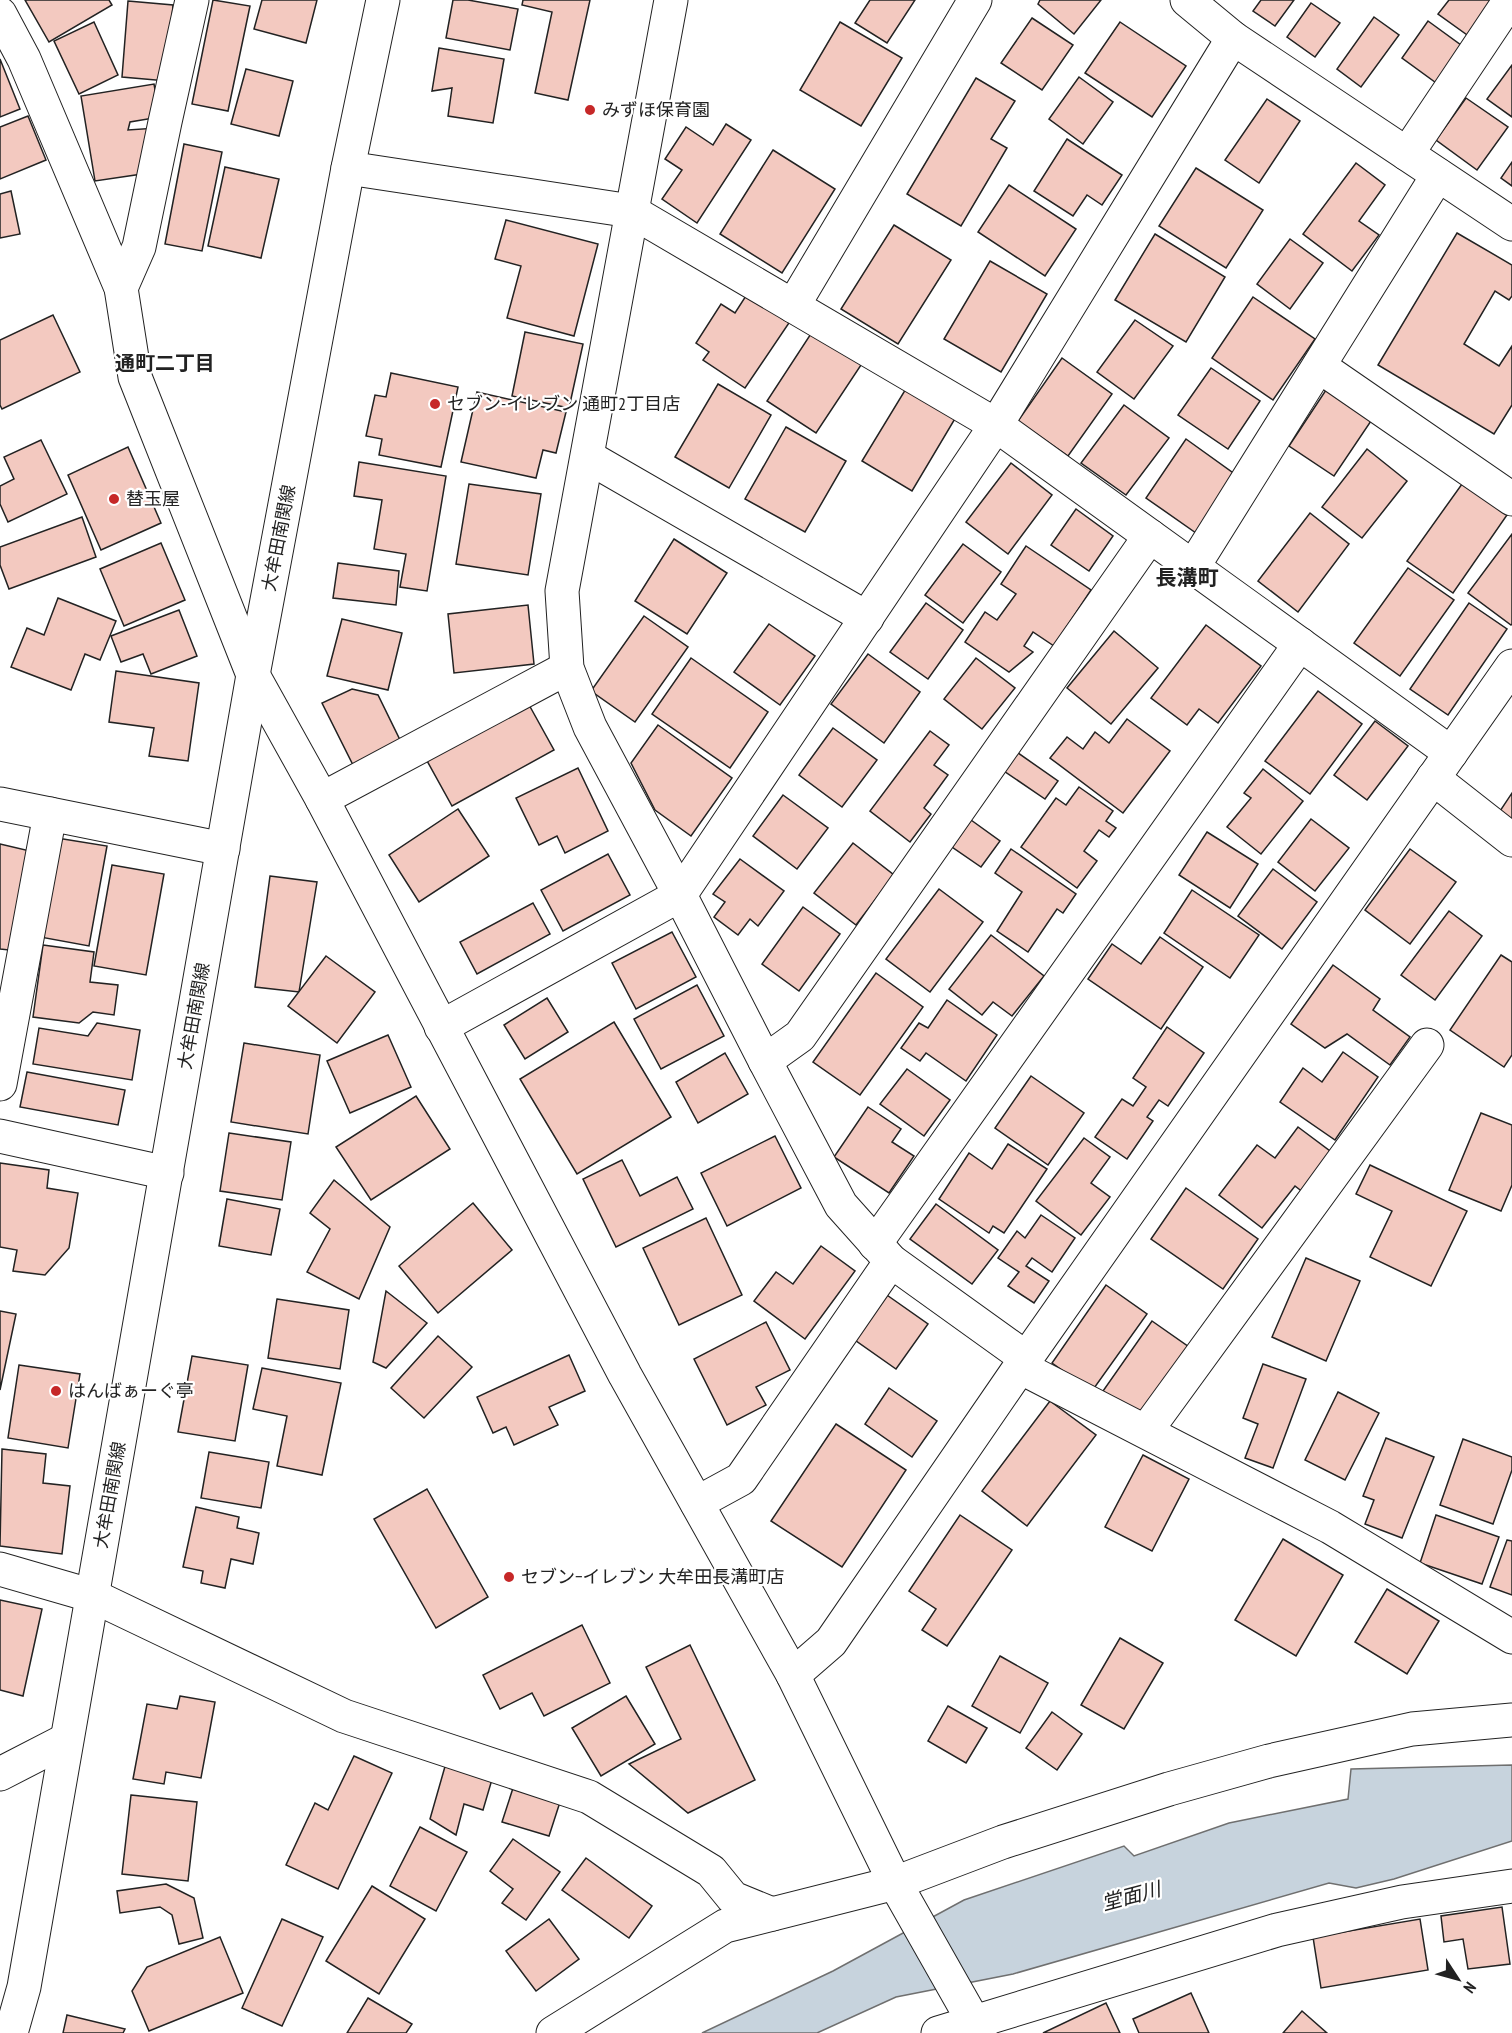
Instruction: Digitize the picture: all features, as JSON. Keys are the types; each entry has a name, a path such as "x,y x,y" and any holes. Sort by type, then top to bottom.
{"street":[{"path":"121,288 139,247 192,0"},
{"name":"大牟田南関線","path":"11,2033 24,1987 254,675 348,168 383,0"},
{"path":"671,0 562,591 567,668 590,727 841,1205 883,1253 1023,1363 1146,1431 1330,1527 1512,1637"},
{"path":"793,306 975,0"},
{"path":"1187,0 1225,19 1407,154 1512,224"},
{"path":"1407,154 1510,0"},
{"path":"0,14 24,59 121,288 135,377 254,675 322,799 625,1375 793,1675 895,1883 977,2027"},
{"path":"441,1027 680,895 996,425 1225,19"},
{"path":"348,168 631,211 996,425 1300,644 1442,766 1512,840"},
{"path":"1193,567 1438,175"},
{"path":"1319,366 1512,499"},
{"path":"588,457 867,618"},
{"path":"765,1061 800,1036 1150,536"},
{"path":"697,1503 741,1479 883,1253 1300,644"},
{"path":"793,1675 831,1642 1023,1363 1512,666"},
{"path":"322,799 567,668"},
{"path":"0,804 223,849"},
{"path":"0,1084 50,814"},
{"path":"1146,1431 1427,1045"},
{"path":"0,1136 167,1173"},
{"path":"0,1569 93,1596 344,1716 589,1797 711,1872 734,1898 772,1914"},
{"path":"553,2033 724,1926 895,1883 1004,1842 1169,1789 1269,1761 1412,1729 1512,1720"},
{"path":"0,1774 66,1740"},
{"path":"938,2033 977,2027 1277,1930 1402,1902 1512,1886"}],"water":[{"name":"堂面川","path":"1512,1765 1512,1841 1394,1879 1356,1888 1329,1883 1013,1974 896,1997 817,2033 702,2033 833,1971 964,1900 1124,1846 1134,1856 1229,1823 1348,1799 1351,1769"}],"building":[{"path":"25,0 109,0 112,5 49,42"},
{"path":"213,0 250,6 228,111 192,104"},
{"path":"262,0 317,0 306,43 254,29"},
{"path":"453,0 468,0 518,9 510,50 446,38"},
{"path":"523,0 590,0 568,100 535,93 552,12 522,5"},
{"path":"870,0 915,0 887,43 855,23"},
{"path":"1040,0 1101,0 1074,34 1038,4"},
{"path":"1261,0 1294,0 1275,26 1253,11"},
{"path":"1449,0 1496,0 1470,37 1438,14"},
{"path":"128,1 173,5 167,81 122,77"},
{"path":"1311,3 1340,23 1315,57 1287,37"},
{"path":"1374,17 1399,35 1361,87 1337,69"},
{"path":"1032,18 1073,45 1042,90 1001,63"},
{"path":"1428,21 1465,48 1439,85 1402,58"},
{"path":"94,22 118,75 79,94 54,41"},
{"path":"840,22 902,58 861,126 800,90"},
{"path":"1120,22 1186,66 1152,117 1085,73"},
{"path":"439,48 504,59 493,123 448,116 452,88 432,91"},
{"path":"0,59 20,109 0,117"},
{"path":"1512,65 1512,117 1487,99"},
{"path":"246,69 293,81 279,136 231,124"},
{"path":"1079,77 1113,102 1083,144 1049,119"},
{"path":"976,78 1015,101 991,139 1007,148 961,226 907,194"},
{"path":"154,84 160,117 130,122 128,130 157,128 142,174 95,181 81,96"},
{"path":"1466,98 1508,127 1477,170 1436,140"},
{"path":"1267,99 1300,121 1259,183 1225,160"},
{"path":"28,116 46,160 0,179 0,127"},
{"path":"726,124 751,140 697,223 662,199 682,170 665,159 686,127 713,145"},
{"path":"1067,139 1122,175 1102,205 1087,195 1073,216 1034,191"},
{"path":"184,144 222,152 202,251 165,244"},
{"path":"773,150 835,189 782,273 720,234"},
{"path":"1512,162 1512,186 1501,178"},
{"path":"1356,163 1385,185 1359,221 1379,235 1352,271 1303,234"},
{"path":"225,167 279,179 261,258 208,246"},
{"path":"1196,168 1263,210 1226,268 1159,226"},
{"path":"1009,185 1076,229 1045,276 978,232"},
{"path":"11,191 20,234 0,238 0,194"},
{"path":"506,220 598,244 574,336 507,318 521,266 495,259"},
{"path":"894,225 951,260 898,344 841,309"},
{"path":"1457,233 1512,265 1512,296 1509,300 1495,291 1464,344 1499,366 1512,346 1512,405 1494,434 1378,365"},
{"path":"1155,234 1225,277 1186,342 1115,300"},
{"path":"1290,239 1323,263 1290,309 1257,284"},
{"path":"990,261 1047,294 1001,372 944,339"},
{"path":"751,288 793,317 745,388 703,360 709,352 696,343 721,304 735,313"},
{"path":"1253,297 1315,339 1273,400 1212,358"},
{"path":"53,315 80,372 2,409 0,405 0,340"},
{"path":"1135,320 1173,346 1134,399 1097,372"},
{"path":"816,326 865,359 816,433 767,401"},
{"path":"525,332 583,344 569,408 512,396"},
{"path":"1062,358 1112,394 1068,456 1018,421"},
{"path":"1211,368 1260,401 1228,449 1178,415"},
{"path":"391,373 458,387 441,467 379,455 382,439 366,436 375,395 386,397"},
{"path":"718,384 771,415 729,488 675,457"},
{"path":"907,387 956,417 912,491 862,461"},
{"path":"1326,390 1371,421 1334,476 1289,446"},
{"path":"477,392 566,412 556,453 543,450 536,478 461,462"},
{"path":"1124,405 1169,438 1126,495 1081,463"},
{"path":"786,427 846,461 805,532 745,499"},
{"path":"1186,439 1236,475 1196,533 1146,498"},
{"path":"41,440 67,494 8,522 0,504 0,486 14,479 4,457"},
{"name":"替玉屋","path":"128,447 161,523 101,550 68,475"},
{"path":"1367,449 1407,481 1362,538 1322,507"},
{"path":"359,462 446,476 427,591 400,587 406,554 374,549 382,500 354,496"},
{"path":"1011,463 1052,495 1008,554 966,522"},
{"path":"469,484 541,494 528,575 456,564"},
{"path":"1462,484 1507,515 1453,593 1407,561"},
{"path":"1076,509 1113,536 1089,571 1051,545"},
{"path":"1310,513 1349,544 1298,612 1258,581"},
{"path":"82,517 96,557 9,589 0,565 0,547"},
{"path":"1512,534 1512,624 1511,625 1468,593"},
{"path":"674,539 727,573 687,634 635,601"},
{"path":"161,543 185,600 124,626 100,569"},
{"path":"963,544 1001,572 963,623 925,595"},
{"path":"1026,546 1091,590 1054,646 1033,632 1024,646 1033,652 1009,672 965,642 985,612 997,620 1016,594 1001,584"},
{"path":"338,563 399,571 396,605 333,598"},
{"path":"1408,568 1454,600 1400,676 1354,643"},
{"path":"58,598 116,621 100,660 85,654 71,690 11,667 27,628 44,635"},
{"path":"926,603 963,630 928,679 890,652"},
{"path":"1469,603 1507,629 1448,715 1410,689"},
{"path":"528,605 534,664 454,673 448,614"},
{"path":"179,610 197,656 151,674 143,654 121,662 111,636"},
{"path":"644,616 688,647 635,722 591,691"},
{"path":"342,619 402,633 388,690 327,676"},
{"path":"769,624 815,656 780,705 734,672"},
{"path":"1206,625 1261,666 1218,723 1199,709 1187,725 1151,698"},
{"path":"1114,631 1158,668 1111,724 1067,688"},
{"path":"868,654 920,692 884,743 831,704"},
{"path":"691,658 768,712 730,768 652,714"},
{"path":"976,658 1015,688 982,729 944,699"},
{"path":"116,671 199,683 188,761 149,756 154,728 109,722"},
{"path":"352,689 378,695 401,742 353,765 322,703"},
{"path":"1318,691 1362,724 1310,794 1265,761"},
{"path":"528,703 554,750 452,806 426,759"},
{"path":"1127,719 1170,751 1123,813 1050,758 1067,737 1083,749 1095,732 1109,743"},
{"path":"1375,721 1408,746 1367,800 1334,775"},
{"path":"658,725 732,778 691,836 655,810 631,763"},
{"path":"833,728 877,760 842,807 799,775"},
{"path":"930,731 949,745 934,765 948,775 924,808 931,814 910,842 870,811"},
{"path":"1011,748 1058,781 1045,799 998,767"},
{"path":"578,768 608,831 565,853 557,836 539,845 516,798"},
{"path":"1263,769 1303,801 1261,854 1227,827 1251,798 1244,793"},
{"path":"1079,787 1113,811 1106,821 1116,828 1109,837 1099,830 1084,851 1097,861 1077,888 1021,847 1056,798 1066,805"},
{"path":"1512,793 1512,820 1500,811"},
{"path":"783,795 828,828 797,869 753,836"},
{"path":"458,809 489,856 419,902 389,855"},
{"path":"1311,819 1349,848 1315,891 1278,862"},
{"path":"971,820 1000,841 981,867 952,847"},
{"path":"1207,832 1258,864 1230,908 1179,875"},
{"path":"57,838 107,846 89,946 40,937"},
{"path":"853,843 894,875 856,925 814,893"},
{"path":"0,844 30,851 9,950 0,949"},
{"path":"1011,849 1076,894 1063,913 1057,909 1028,952 997,931 1022,892 995,873"},
{"path":"1410,849 1456,882 1410,944 1365,910"},
{"path":"608,854 630,895 563,931 541,890"},
{"path":"740,859 784,891 758,926 750,919 738,935 714,917 725,902 713,894"},
{"path":"112,865 164,874 146,975 94,966"},
{"path":"1273,869 1317,902 1282,949 1238,916"},
{"path":"270,876 317,882 299,992 255,987"},
{"path":"939,889 983,922 930,992 886,959"},
{"path":"1192,890 1259,935 1230,978 1164,933"},
{"path":"533,903 550,934 477,974 460,942"},
{"path":"803,907 840,934 799,991 762,964"},
{"path":"1449,911 1482,936 1435,1000 1401,975"},
{"path":"672,932 696,977 636,1009 612,963"},
{"path":"991,935 1044,976 1012,1016 993,1002 982,1015 949,989"},
{"path":"1160,937 1203,967 1161,1029 1088,979 1112,944 1141,964"},
{"path":"43,945 94,952 90,982 118,985 114,1015 93,1012 79,1023 33,1017"},
{"path":"1501,955 1512,962 1512,1055 1504,1067 1450,1030"},
{"path":"326,956 375,992 337,1043 288,1006"},
{"path":"1333,965 1380,999 1373,1010 1410,1037 1390,1065 1347,1034 1325,1048 1291,1024"},
{"path":"876,973 923,1007 860,1095 813,1062"},
{"path":"697,985 724,1036 661,1069 634,1019"},
{"path":"547,998 568,1032 525,1059 504,1025"},
{"path":"947,1000 997,1035 966,1081 926,1053 920,1061 901,1048 919,1023 928,1028"},
{"path":"614,1022 671,1117 577,1174 520,1079"},
{"path":"97,1023 140,1030 132,1080 33,1064 39,1028 88,1036"},
{"path":"1167,1027 1204,1053 1168,1106 1159,1100 1147,1117 1153,1121 1127,1159 1095,1137 1122,1099 1133,1106 1146,1087 1133,1078"},
{"path":"388,1035 411,1087 350,1113 327,1061"},
{"path":"244,1043 320,1055 308,1134 231,1122"},
{"path":"1343,1052 1378,1077 1335,1140 1280,1102 1303,1068 1322,1082"},
{"path":"725,1053 748,1094 698,1123 676,1082"},
{"path":"907,1069 950,1100 924,1136 880,1104"},
{"path":"27,1072 125,1090 118,1125 20,1107"},
{"path":"1031,1076 1084,1113 1048,1165 995,1128"},
{"path":"416,1096 450,1149 371,1200 336,1147"},
{"path":"868,1107 901,1129 892,1142 914,1156 889,1193 834,1157"},
{"path":"1481,1113 1512,1125 1512,1185 1501,1211 1449,1190"},
{"path":"1298,1127 1334,1154 1304,1193 1295,1186 1262,1228 1219,1195 1257,1145 1275,1158"},
{"path":"229,1133 291,1142 282,1200 220,1191"},
{"path":"775,1136 801,1188 727,1226 701,1173"},
{"path":"1084,1138 1110,1157 1091,1183 1110,1197 1081,1235 1036,1201"},
{"path":"1008,1144 1047,1169 1004,1233 993,1226 989,1233 939,1199 969,1153 992,1169"},
{"path":"622,1160 640,1196 677,1177 693,1209 616,1247 583,1179"},
{"path":"0,1163 49,1170 47,1188 78,1193 69,1248 45,1275 13,1271 17,1250 0,1247"},
{"path":"1370,1165 1467,1211 1431,1286 1370,1257 1392,1211 1356,1194"},
{"path":"334,1180 390,1227 359,1299 307,1272 330,1229 310,1213"},
{"path":"1186,1188 1258,1239 1223,1289 1151,1239"},
{"path":"227,1199 280,1209 271,1255 219,1246"},
{"path":"473,1203 512,1250 438,1313 399,1266"},
{"path":"936,1204 998,1250 972,1284 910,1239"},
{"path":"1041,1215 1075,1238 1052,1272 1032,1258 1026,1266 1049,1281 1034,1303 1008,1286 1019,1272 998,1258 1017,1231 1025,1238"},
{"path":"706,1218 742,1295 679,1325 643,1248"},
{"path":"821,1246 855,1271 805,1339 754,1301 776,1272 793,1284"},
{"path":"1306,1258 1360,1281 1326,1361 1272,1337"},
{"path":"1106,1285 1147,1314 1092,1391 1052,1363"},
{"path":"386,1291 427,1323 386,1368 373,1362"},
{"path":"884,1293 928,1324 896,1369 852,1338"},
{"path":"277,1299 349,1310 340,1369 268,1358"},
{"path":"0,1311 16,1314 0,1390"},
{"path":"1152,1321 1189,1347 1140,1417 1103,1391"},
{"path":"766,1322 790,1370 756,1387 766,1405 727,1425 694,1359"},
{"path":"438,1336 472,1367 424,1418 391,1388"},
{"path":"569,1355 585,1391 549,1407 558,1425 514,1445 506,1427 493,1433 477,1397"},
{"path":"192,1356 248,1365 235,1441 178,1432"},
{"path":"1263,1364 1306,1379 1273,1468 1245,1458 1258,1424 1243,1418"},
{"path":"19,1365 80,1374 68,1448 8,1438"},
{"path":"262,1368 341,1383 322,1475 277,1466 287,1416 253,1409"},
{"path":"889,1388 937,1421 912,1457 865,1424"},
{"path":"1338,1392 1379,1413 1345,1480 1305,1460"},
{"path":"1050,1401 1096,1435 1027,1526 982,1491"},
{"path":"836,1424 906,1470 842,1567 771,1521"},
{"path":"1386,1438 1434,1457 1402,1538 1365,1524 1374,1500 1363,1496"},
{"path":"1463,1439 1512,1457 1512,1470 1493,1524 1440,1505"},
{"path":"2,1449 46,1454 43,1483 70,1486 62,1554 0,1546"},
{"path":"209,1452 269,1462 261,1508 201,1498"},
{"path":"1143,1455 1189,1479 1152,1551 1105,1527"},
{"path":"427,1489 488,1597 436,1628 374,1519"},
{"path":"196,1507 239,1517 237,1528 259,1533 253,1564 231,1559 225,1588 201,1583 203,1571 183,1567"},
{"path":"960,1515 1012,1550 947,1646 922,1630 936,1609 909,1591"},
{"path":"1436,1515 1499,1537 1482,1584 1420,1563"},
{"path":"1283,1539 1343,1575 1296,1656 1235,1620"},
{"path":"1507,1540 1512,1541 1512,1595 1490,1587"},
{"path":"1387,1589 1439,1621 1407,1674 1355,1642"},
{"path":"0,1600 42,1609 23,1696 0,1690"},
{"path":"582,1625 610,1683 544,1716 532,1693 500,1709 483,1675"},
{"path":"1120,1638 1163,1663 1124,1729 1081,1705"},
{"path":"690,1645 755,1780 688,1813 629,1764 681,1739 646,1667"},
{"path":"1000,1656 1048,1683 1020,1733 972,1706"},
{"path":"180,1696 215,1702 201,1778 166,1772 164,1784 133,1779 147,1704 177,1709"},
{"path":"626,1696 655,1744 601,1776 572,1728"},
{"path":"948,1706 987,1728 966,1763 928,1741"},
{"path":"1052,1712 1082,1734 1057,1770 1026,1748"},
{"path":"354,1756 392,1773 338,1889 286,1865 315,1803 328,1810"},
{"path":"446,1763 493,1776 483,1810 464,1804 456,1835 430,1819"},
{"path":"514,1785 561,1799 549,1836 502,1822"},
{"path":"131,1795 197,1802 188,1881 122,1874"},
{"path":"420,1827 467,1852 436,1911 390,1886"},
{"path":"513,1839 560,1872 526,1920 502,1903 513,1889 490,1871"},
{"path":"586,1858 652,1906 629,1938 562,1890"},
{"path":"166,1884 194,1898 203,1938 179,1944 172,1915 160,1907 120,1913 117,1891"},
{"path":"372,1886 425,1919 379,1994 326,1961"},
{"path":"1502,1907 1510,1964 1468,1969 1463,1939 1444,1942 1441,1916"},
{"path":"282,1919 323,1937 282,2026 242,2008"},
{"path":"549,1919 579,1959 536,1991 506,1951"},
{"path":"1420,1919 1428,1970 1321,1988 1313,1937"},
{"path":"220,1937 243,1993 149,2031 132,1991 147,1967"},
{"path":"1191,1993 1209,2033 1139,2033 1133,2019"},
{"path":"368,1998 412,2024 406,2033 347,2033"},
{"path":"1106,2003 1120,2033 1043,2033"},
{"path":"1302,2011 1327,2033 1283,2033"},
{"path":"67,2015 125,2029 123,2033 63,2033"}],"place":[{"name":"みずほ保育園","path":"590,110"},
{"name":"セブン-イレブン 通町2丁目店","path":"435,404"},
{"name":"替玉屋","path":"114,499"},
{"name":"はんばぁーぐ亭","path":"56,1391"},
{"name":"セブン−イレブン 大牟田長溝町店","path":"509,1577"}],"district":[{"name":"通町二丁目","path":"165,363"},
{"name":"長溝町","path":"1187,578"}]}
